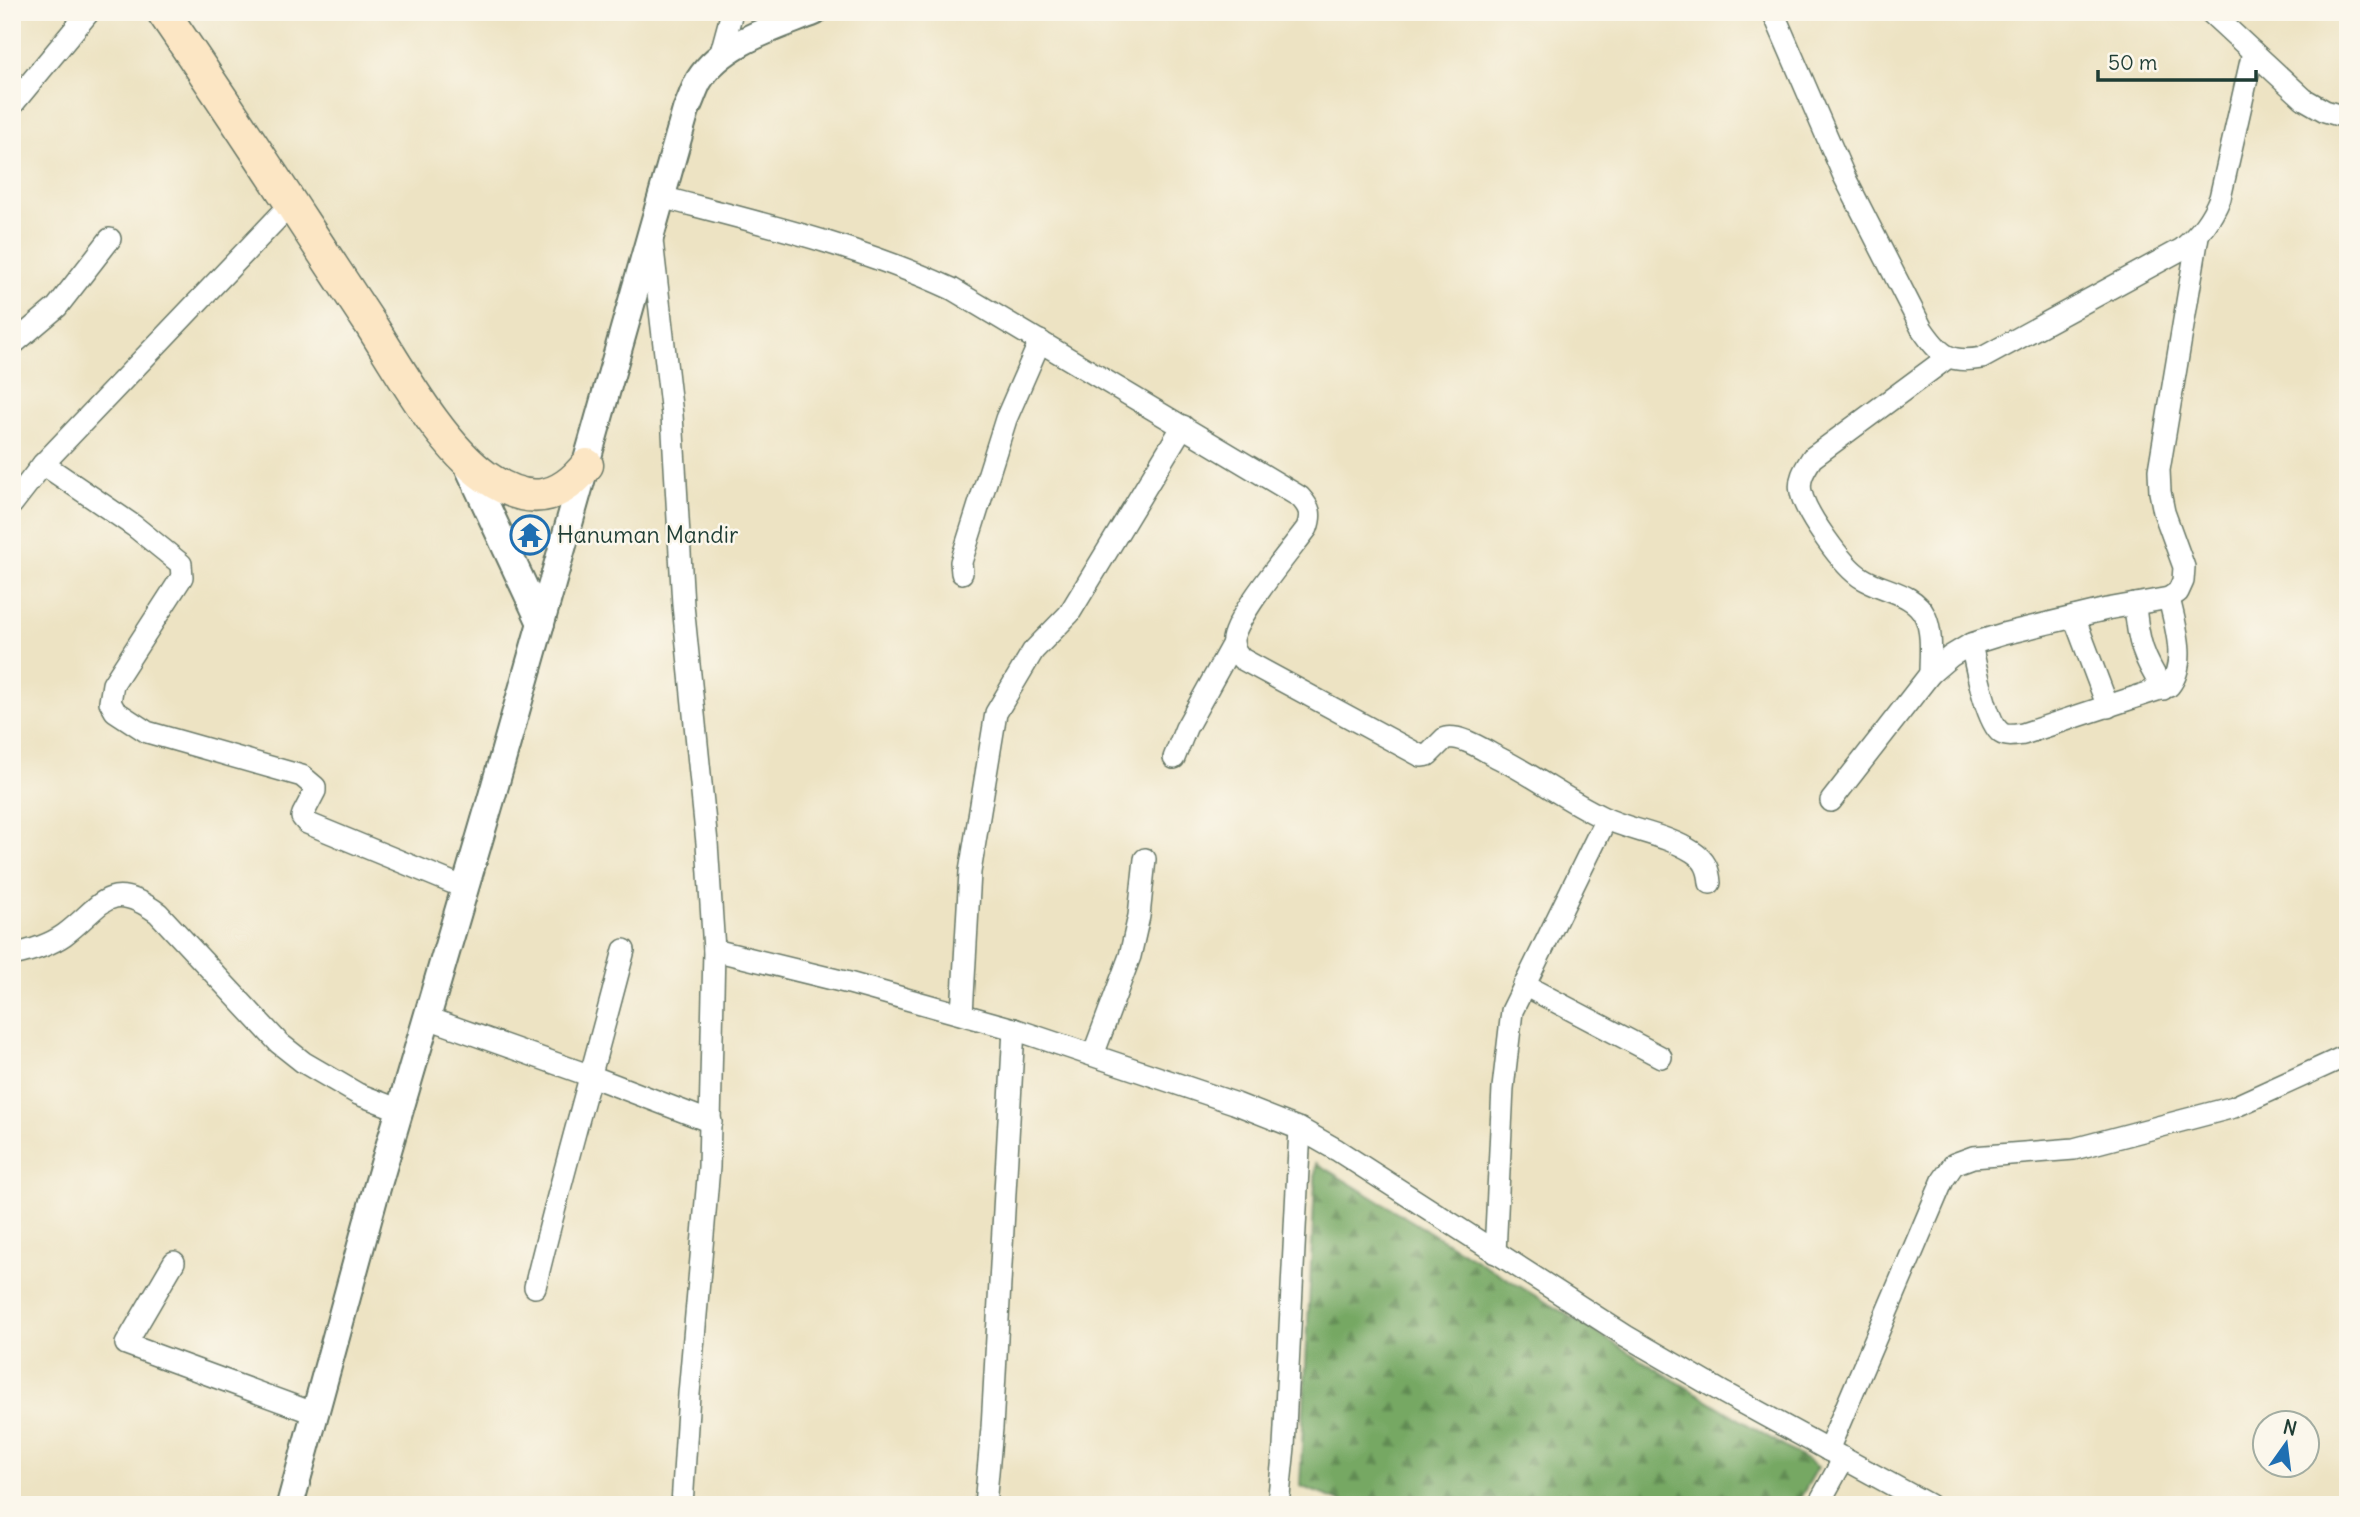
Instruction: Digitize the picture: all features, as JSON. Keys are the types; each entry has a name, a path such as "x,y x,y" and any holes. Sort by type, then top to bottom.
{"main road":[{"path":"163,12 414,391 462,456 485,476 524,494 545,495 563,489 574,481 587,465"}],"street":[{"path":"12,105 89,12"},
{"path":"720,56 732,12"},
{"path":"289,1505 686,110 699,80 720,56 755,36 814,12"},
{"path":"1773,12 1844,176 1922,329 1935,348 1947,358 1965,361 1982,358 2182,249 2198,236 2211,218 2220,198 2253,52"},
{"path":"2210,12 2233,22 2253,52 2304,99 2325,111 2348,118"},
{"path":"661,197 823,241 907,268 952,289 1300,497 1309,506 1311,517 1307,528 1253,600 1233,643 1186,728 1174,758"},
{"path":"12,504 43,464 291,204"},
{"path":"651,232 672,415 683,605 707,843 714,950 709,1167 682,1505"},
{"path":"1832,801 1930,674 1951,656 1971,644 2074,617 2169,598 2178,592 2183,581 2184,567 2164,512 2159,470 2198,236"},
{"path":"12,345 57,307 110,239"},
{"path":"962,573 961,562 1006,419 1040,341"},
{"path":"1930,674 1930,633 1925,615 1915,603 1899,593 1861,578 1844,565 1806,506 1800,491 1802,473 1812,458 1947,358"},
{"path":"962,1014 970,872 996,713 1033,651 1069,614 1182,426"},
{"path":"462,456 541,623"},
{"path":"43,464 134,526 181,564 183,569 182,577 114,684 110,702 115,711 128,721 157,735 302,776 315,786 302,817 307,823 465,888"},
{"path":"1971,644 1983,693 1998,729 2004,734 2023,734 2163,690 2174,680 2178,661 2175,624 2169,598"},
{"path":"2135,604 2139,644 2145,661 2163,690"},
{"path":"2074,617 2108,707"},
{"path":"1233,643 1236,652 1252,666 1417,754 1428,755 1445,738 1466,741 1510,763 1606,819 1679,844 1696,853 1705,862 1710,883"},
{"path":"1495,1254 1504,1075 1510,1021 1524,985 1606,819"},
{"path":"1093,1055 1130,956 1139,916 1145,859"},
{"path":"12,956 36,950 64,934 106,900 116,896 128,896 141,901 158,913 279,1043 303,1062 358,1094 400,1110"},
{"path":"535,1287 559,1187 624,950"},
{"path":"714,950 849,983 1014,1029 1234,1103 1300,1129 1337,1150 1626,1336 1928,1505"},
{"path":"1524,985 1661,1057"},
{"path":"428,1018 711,1122"},
{"path":"985,1505 992,1428 1014,1029"},
{"path":"1818,1505 1943,1180 1954,1164 1973,1157 2074,1149 2234,1107 2348,1055"},
{"path":"1278,1505 1284,1447 1300,1129"},
{"path":"174,1262 126,1344 316,1414"}],"green space":[{"path":"1316,1163 1818,1467 1796,1505 1350,1505 1300,1486"}],"place":[{"name":"Hanuman Mandir","path":"530,535"}]}
